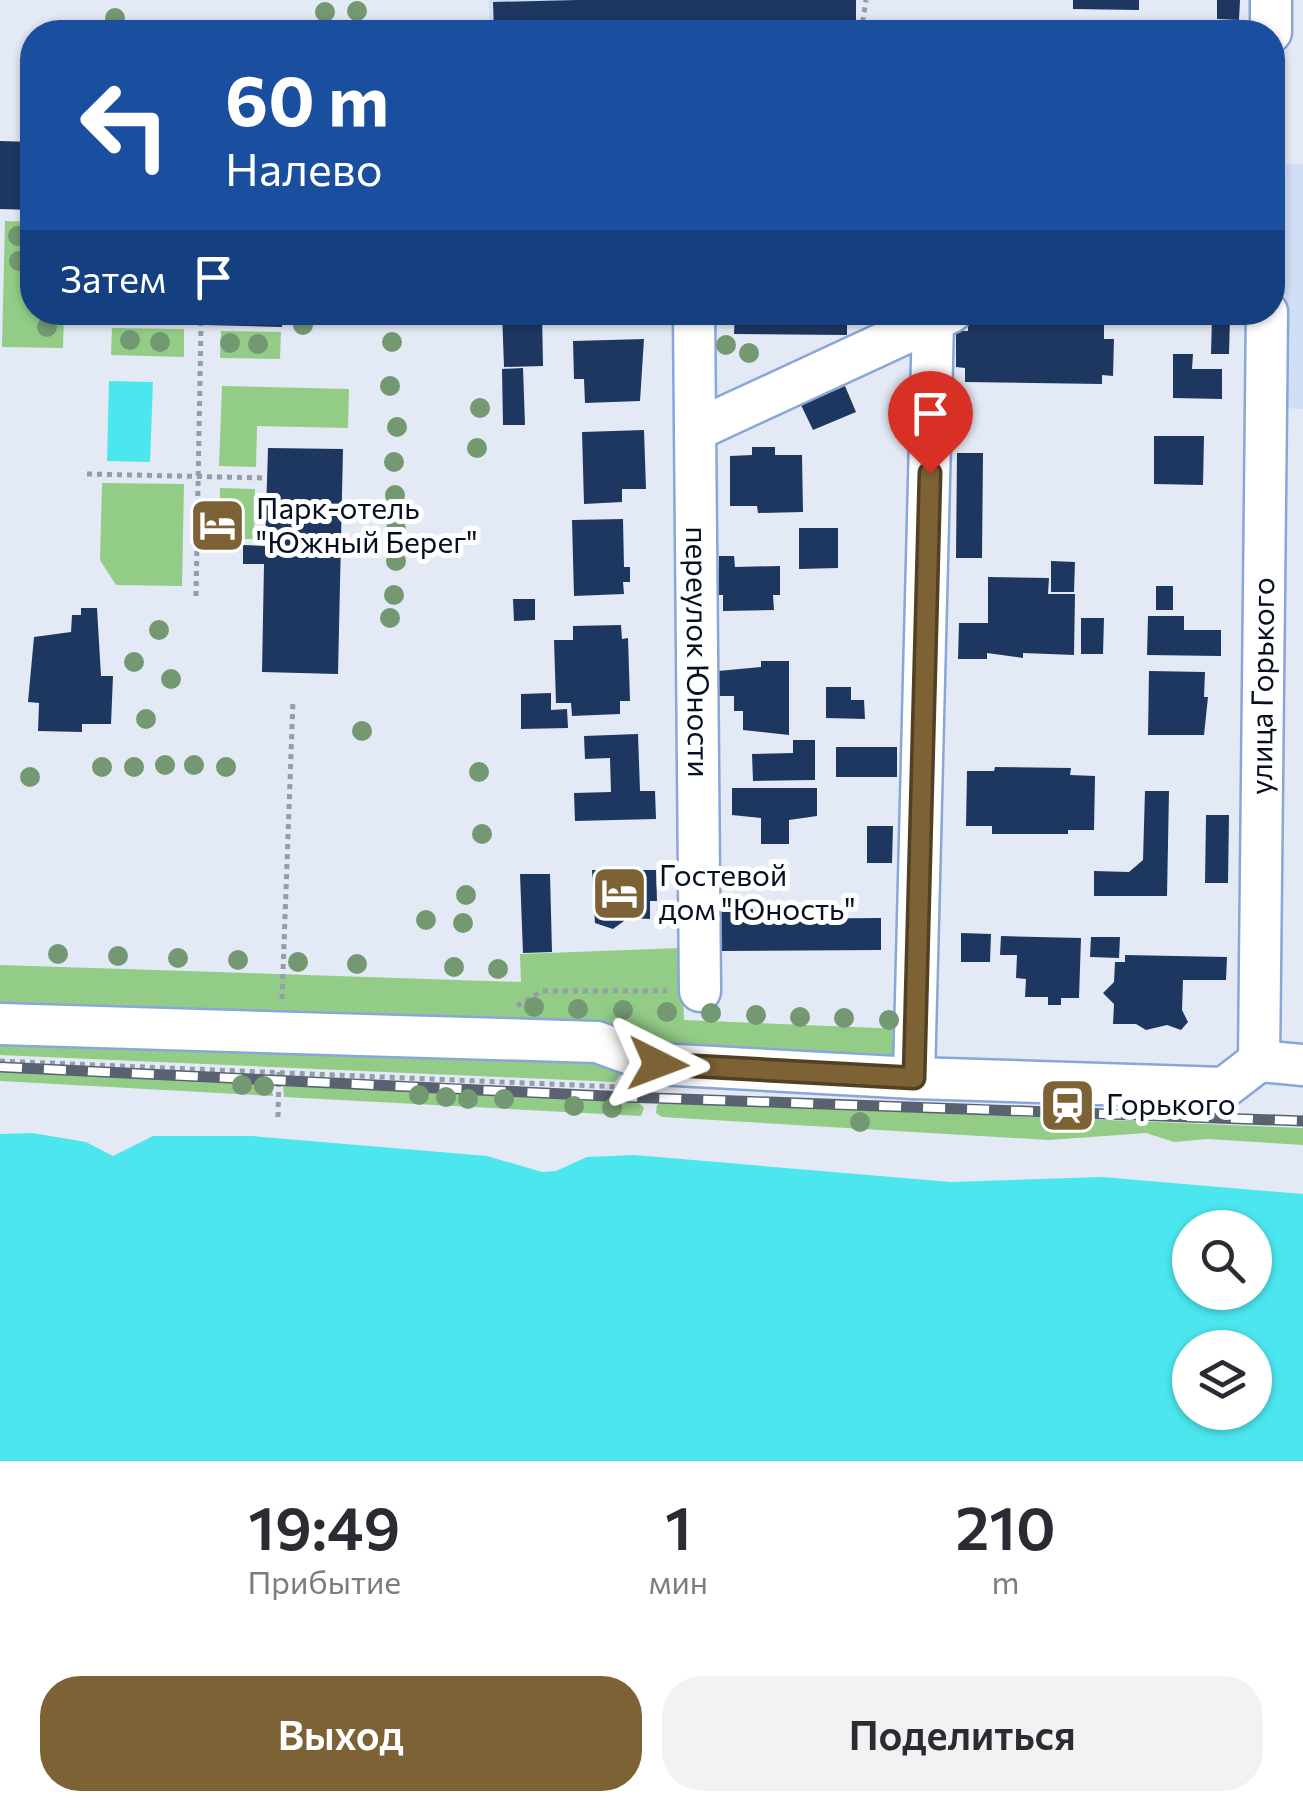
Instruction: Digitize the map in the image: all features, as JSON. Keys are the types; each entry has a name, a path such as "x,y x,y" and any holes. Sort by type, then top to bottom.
{"street":[{"name":"переулок Юности","path":"694,325 700,992"},
{"path":"696,430 923,325"},
{"path":"914,1078 942,325"},
{"name":"улица Горького","path":"1259,1061 1268,325"},
{"path":"0,1024 280,1054 510,1040 597,1042 658,1064 914,1078 1224,1088 1259,1061 1303,1065"}],"path":[{"path":"196,596 201,325"},
{"path":"87,474 267,478"},
{"path":"278,1117 293,700"},
{"path":"510,1040 517,1005 542,991 700,992"},
{"path":"0,1061 280,1054 626,1087"}],"shaded area":[{"path":"489,0 856,0 856,20 489,20"},
{"path":"1286,164 1303,164 1303,409 1285,408"}],"green space":[{"path":"5,221 20,222 20,325 64,325 63,348 2,347"},
{"path":"112,328 184,329 184,357 111,355"},
{"path":"221,331 281,332 280,359 220,358"},
{"path":"222,386 349,389 348,428 257,426 256,467 219,466"},
{"path":"102,483 184,484 182,586 116,585 100,560"},
{"path":"220,488 255,489 254,539 219,539"},
{"path":"681,948 684,1020 903,1029 890,1061 0,1018 0,965 521,982 520,954"},
{"path":"0,1034 569,1052 618,1068 621,1074 615,1082 0,1055"},
{"path":"0,1070 270,1082 273,1096 0,1081"},
{"path":"289,1083 637,1101 644,1108 641,1116 284,1097 283,1086"},
{"path":"663,1102 1303,1128 1303,1145 1208,1139 1174,1142 1146,1133 1049,1140 662,1117 656,1113 657,1105"}],"water":[{"path":"109,381 153,382 150,462 107,461"},
{"path":"32,1133 86,1142 113,1156 153,1136 252,1136 487,1156 542,1172 556,1171 587,1157 634,1155 951,1182 1102,1177 1303,1194 1303,1461 0,1461 0,1134"}],"building":[{"path":"856,0 856,20 494,20 493,2"},
{"path":"1073,0 1139,0 1139,10 1073,9"},
{"path":"1217,0 1240,0 1239,20 1217,19"},
{"path":"0,141 20,142 20,210 0,209"},
{"path":"201,325 282,325 282,327"},
{"path":"502,325 542,325 543,366 504,367"},
{"path":"734,325 847,325 847,335 734,334"},
{"path":"968,325 1104,325 1104,339 1114,339 1113,376 1102,375 1102,384 965,382 965,368 956,367 956,331 968,331"},
{"path":"1212,325 1230,325 1229,354 1211,354"},
{"path":"644,339 640,401 585,403 584,379 574,379 573,341"},
{"path":"1173,354 1193,354 1192,369 1222,369 1222,399 1173,398"},
{"path":"523,368 525,425 503,425 502,369"},
{"path":"845,386 856,412 813,430 801,405"},
{"path":"644,430 646,489 622,489 622,502 584,504 582,432"},
{"path":"1154,436 1204,436 1203,485 1154,484"},
{"path":"752,447 775,447 775,455 802,455 803,512 758,513 757,506 730,506 730,456 752,455"},
{"path":"268,448 343,449 338,674 262,672 264,564 243,564 243,545 265,546"},
{"path":"957,453 983,453 982,558 956,558"},
{"path":"623,519 624,567 630,567 630,582 623,582 624,594 574,596 572,520"},
{"path":"799,528 838,528 838,568 799,569"},
{"path":"719,556 734,556 735,567 780,566 780,595 773,595 774,610 723,611 723,595 718,595"},
{"path":"1051,561 1075,562 1074,592 1051,592"},
{"path":"988,577 1049,578 1048,594 1075,594 1074,655 1023,653 1023,658 987,653 987,659 958,659 959,623 988,623"},
{"path":"1156,586 1173,586 1173,610 1156,610"},
{"path":"513,599 535,599 535,620 514,621"},
{"path":"81,608 97,608 101,676 113,676 111,724 82,724 82,732 38,731 39,703 28,702 34,637 71,632 72,615 81,615"},
{"path":"1148,616 1184,616 1184,630 1221,630 1221,656 1147,655"},
{"path":"1081,618 1104,618 1103,654 1081,654"},
{"path":"621,625 622,639 628,638 630,701 620,701 620,714 572,716 571,703 556,703 554,640 573,640 573,626"},
{"path":"761,661 789,661 789,735 743,730 743,711 734,711 734,696 719,696 718,671 761,667"},
{"path":"1149,671 1205,672 1204,697 1208,697 1204,735 1148,735"},
{"path":"826,687 851,687 851,700 864,700 865,719 826,718"},
{"path":"551,693 551,710 567,709 568,728 521,729 521,694"},
{"path":"638,734 640,791 655,791 656,819 575,821 574,793 611,792 610,758 585,759 584,736"},
{"path":"793,740 815,740 815,780 753,781 752,754 793,753"},
{"path":"836,747 897,747 897,777 836,777"},
{"path":"995,767 1071,768 1070,775 1095,776 1094,830 992,834 992,826 966,826 967,771 994,771"},
{"path":"732,788 817,788 817,816 789,820 789,844 761,844 761,818 732,815"},
{"path":"1145,791 1169,791 1167,896 1094,896 1094,871 1129,872 1143,860"},
{"path":"1206,815 1229,815 1228,883 1205,883"},
{"path":"867,826 893,826 892,863 867,863"},
{"path":"592,870 656,870 657,901 650,901 650,919 628,918 613,929 595,923"},
{"path":"520,874 550,874 552,952 523,953"},
{"path":"753,909 753,919 881,918 881,950 721,951 721,910"},
{"path":"961,933 991,934 990,962 961,962"},
{"path":"1001,936 1081,938 1079,998 1061,998 1061,1005 1048,1005 1048,997 1025,997 1026,979 1016,978 1017,955 1000,955"},
{"path":"1091,937 1120,937 1119,958 1090,957"},
{"path":"1125,955 1227,957 1226,980 1183,980 1182,1010 1188,1022 1181,1030 1167,1025 1146,1030 1136,1024 1113,1024 1114,1004 1103,993 1114,982 1115,962 1125,962"}],"railway":[{"path":"0,1067 626,1097 1303,1121"}],"place":[{"name":"Парк-отель \"Южный Берег\"","path":"217,526"},
{"name":"Гостевой дом \"Юность\"","path":"620,893"},
{"name":"Горького","path":"1067,1105"}],"route":[{"path":"658,1064 914,1078 930,473"}]}
